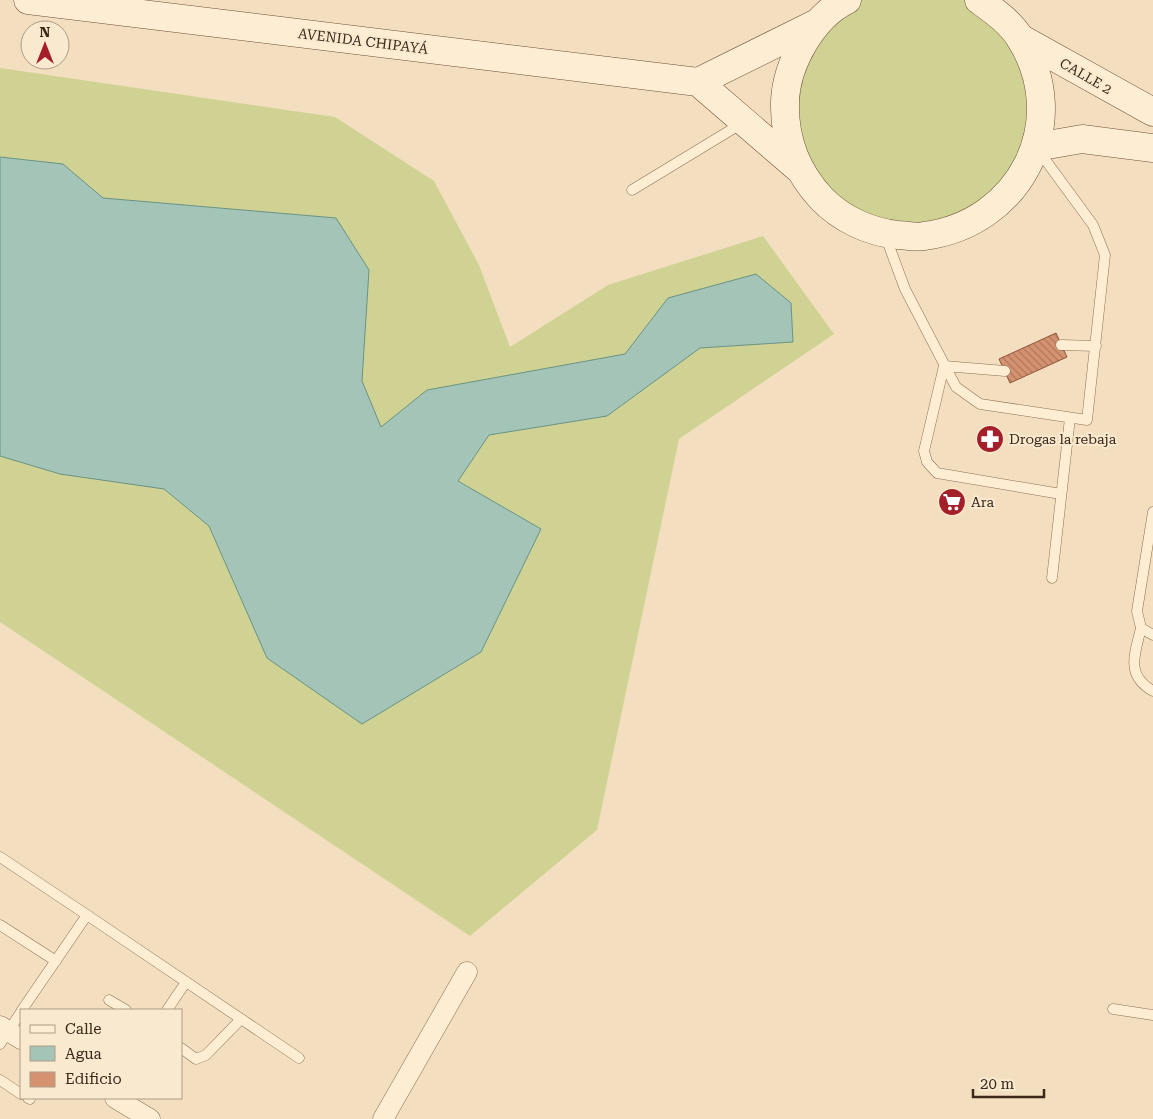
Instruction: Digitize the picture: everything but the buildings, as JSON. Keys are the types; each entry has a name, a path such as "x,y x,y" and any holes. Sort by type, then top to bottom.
{"street":[{"name":"AVENIDA CHIPAYÁ","path":"28,0 698,82"},
{"path":"799,169 698,82 818,23 847,0"},
{"name":"CALLE 2","path":"979,0 1153,112"},
{"path":"818,23 803,44 791,68 785,93 786,128 789,145 799,169 826,204 844,217 863,227 884,234 923,237 960,228 993,209 1019,181 1036,147 1042,109 1036,72 1007,19"},
{"path":"1036,147 1082,139 1153,148"},
{"path":"383,1119 467,972"},
{"path":"117,1099 150,1119"}],"lane":[{"path":"632,190 745,122"},
{"path":"884,234 916,314 956,387 980,404 1087,420 1105,255 1093,225 1036,147"},
{"path":"1062,345 1096,346"},
{"path":"944,366 1005,371"},
{"path":"944,366 924,451 927,462 937,473 1062,494"},
{"path":"1052,578 1070,418"},
{"path":"1153,512 1137,611 1141,628 1134,667 1141,684 1153,691"},
{"path":"1141,628 1153,635"},
{"path":"0,857 299,1058"},
{"path":"23,1009 87,915"},
{"path":"0,925 56,961"},
{"path":"168,1009 186,982"},
{"path":"109,1000 124,1009"},
{"path":"1113,1009 1153,1015"},
{"path":"7,1035 20,1014"},
{"path":"182,1049 196,1059 206,1055 241,1019"},
{"path":"0,1080 20,1093"}],"green space":[{"path":"847,0 979,0 1036,72 1019,181 923,237 826,203 785,93"},
{"path":"0,68 335,117 434,181 479,265 510,347 608,285 763,236 834,334 679,439 597,830 470,936 0,622"}],"water":[{"path":"0,157 63,164 103,198 336,218 369,270 362,381 381,427 427,390 625,354 668,298 756,274 791,303 793,342 700,348 607,416 489,435 458,481 541,529 481,652 362,724 267,658 209,526 164,489 60,474 0,456"}],"place":[{"name":"Drogas la rebaja","path":"990,439"},
{"name":"Ara","path":"952,502"}]}
